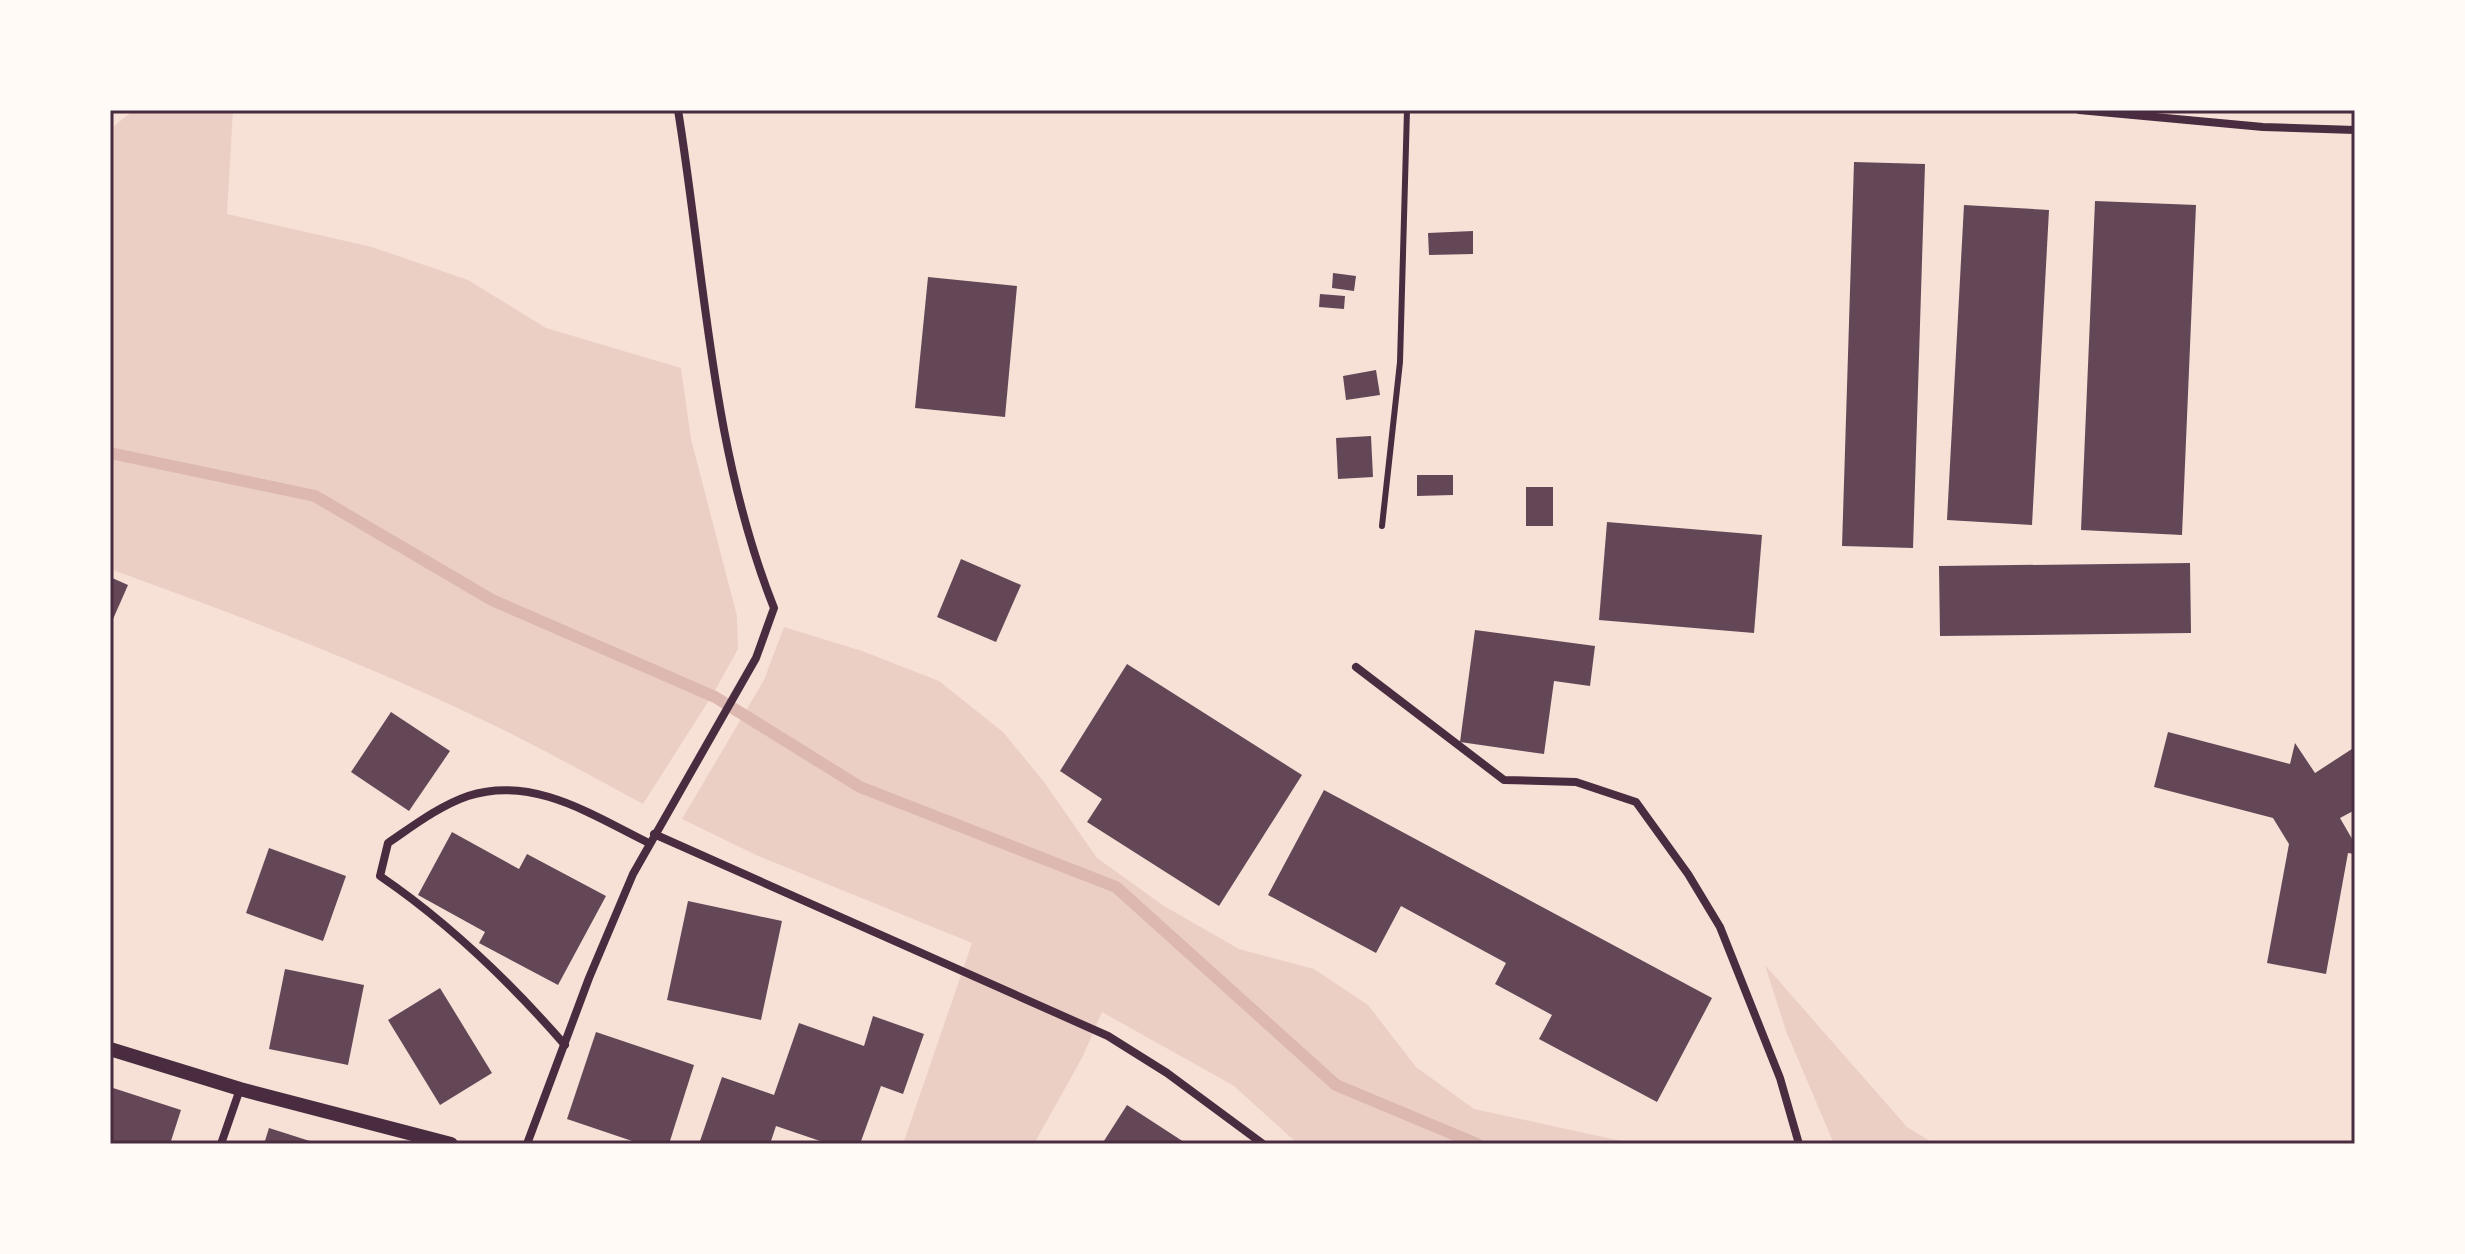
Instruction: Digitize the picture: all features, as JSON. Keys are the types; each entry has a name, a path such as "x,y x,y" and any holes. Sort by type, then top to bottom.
{"street":[{"path":"527,1144 619,904 654,834 756,658 774,608 755,560 725,442 678,110"},
{"path":"2079,110 2263,127 2355,130"},
{"path":"1356,667 1504,780 1576,782 1636,802 1688,874 1720,927 1780,1078 1799,1144"},
{"path":"565,1045 518,991 416,901 380,876 388,843 436,811 467,796 486,791 520,789 569,804 649,843"},
{"path":"654,834 1108,1036 1204,1099 1263,1144"},
{"path":"110,1049 240,1089 451,1144"},
{"path":"221,1144 240,1089"}],"lane":[{"path":"1382,526 1400,362 1407,110"}],"shaded area":[{"path":"134,110 233,110 227,214 372,247 468,280 546,328 681,368 691,439 737,616 738,649 643,804 441,700 253,622 110,569 110,129"},
{"path":"784,627 862,651 939,681 1003,732 1044,782 1097,858 1164,906 1239,949 1314,969 1368,1005 1416,1067 1474,1109 1635,1144 1298,1144 1234,1086 1102,1012 1083,1056 1034,1144 903,1144 972,943 756,855 682,819 764,680"},
{"path":"1765,965 1907,1127 1935,1144 1834,1144 1786,1031"}],"building":[{"path":"1854,162 1925,164 1913,548 1842,546"},
{"path":"2095,201 2196,205 2182,535 2081,530"},
{"path":"1964,205 2049,210 2032,525 1947,520"},
{"path":"1473,231 1473,254 1429,255 1428,233"},
{"path":"1333,273 1356,276 1354,291 1332,288"},
{"path":"928,277 1017,286 1005,417 915,408"},
{"path":"1320,294 1345,296 1344,309 1319,307"},
{"path":"1376,370 1380,395 1346,400 1343,376"},
{"path":"1371,436 1373,477 1338,479 1336,438"},
{"path":"1417,475 1453,475 1453,495 1417,496"},
{"path":"1526,487 1553,487 1553,526 1526,526"},
{"path":"1607,522 1762,535 1754,633 1599,620"},
{"path":"961,559 1021,585 996,642 937,617"},
{"path":"2190,563 2191,633 1940,636 1939,566"},
{"path":"110,577 128,585 110,626"},
{"path":"1475,630 1595,646 1590,686 1554,681 1544,754 1460,742"},
{"path":"1127,664 1302,775 1219,906 1087,822 1102,799 1060,771"},
{"path":"391,712 450,751 409,811 351,772"},
{"path":"2168,732 2290,764 2295,743 2315,773 2355,747 2355,810 2340,818 2355,844 2355,854 2348,853 2326,974 2267,963 2289,844 2273,818 2154,787"},
{"path":"1324,790 1712,998 1657,1102 1539,1039 1552,1015 1495,984 1506,963 1401,906 1376,953 1268,895"},
{"path":"452,832 519,869 527,854 606,896 558,985 479,943 485,932 418,895"},
{"path":"269,848 346,876 323,941 246,913"},
{"path":"688,901 782,921 761,1020 667,1000"},
{"path":"285,969 364,985 348,1065 269,1049"},
{"path":"440,988 492,1073 440,1105 388,1020"},
{"path":"873,1016 924,1034 903,1094 881,1086 860,1144 829,1144 776,1126 770,1144 699,1144 722,1077 774,1095 799,1023 864,1046"},
{"path":"596,1032 694,1065 669,1144 641,1144 567,1119"},
{"path":"110,1087 181,1110 170,1144 110,1144"},
{"path":"1127,1105 1187,1144 1102,1144"},
{"path":"269,1128 316,1143 316,1144 264,1144"}],"waterway":[{"path":"110,453 315,496 492,600 715,697 860,787 1116,887 1336,1085 1477,1144"}]}
